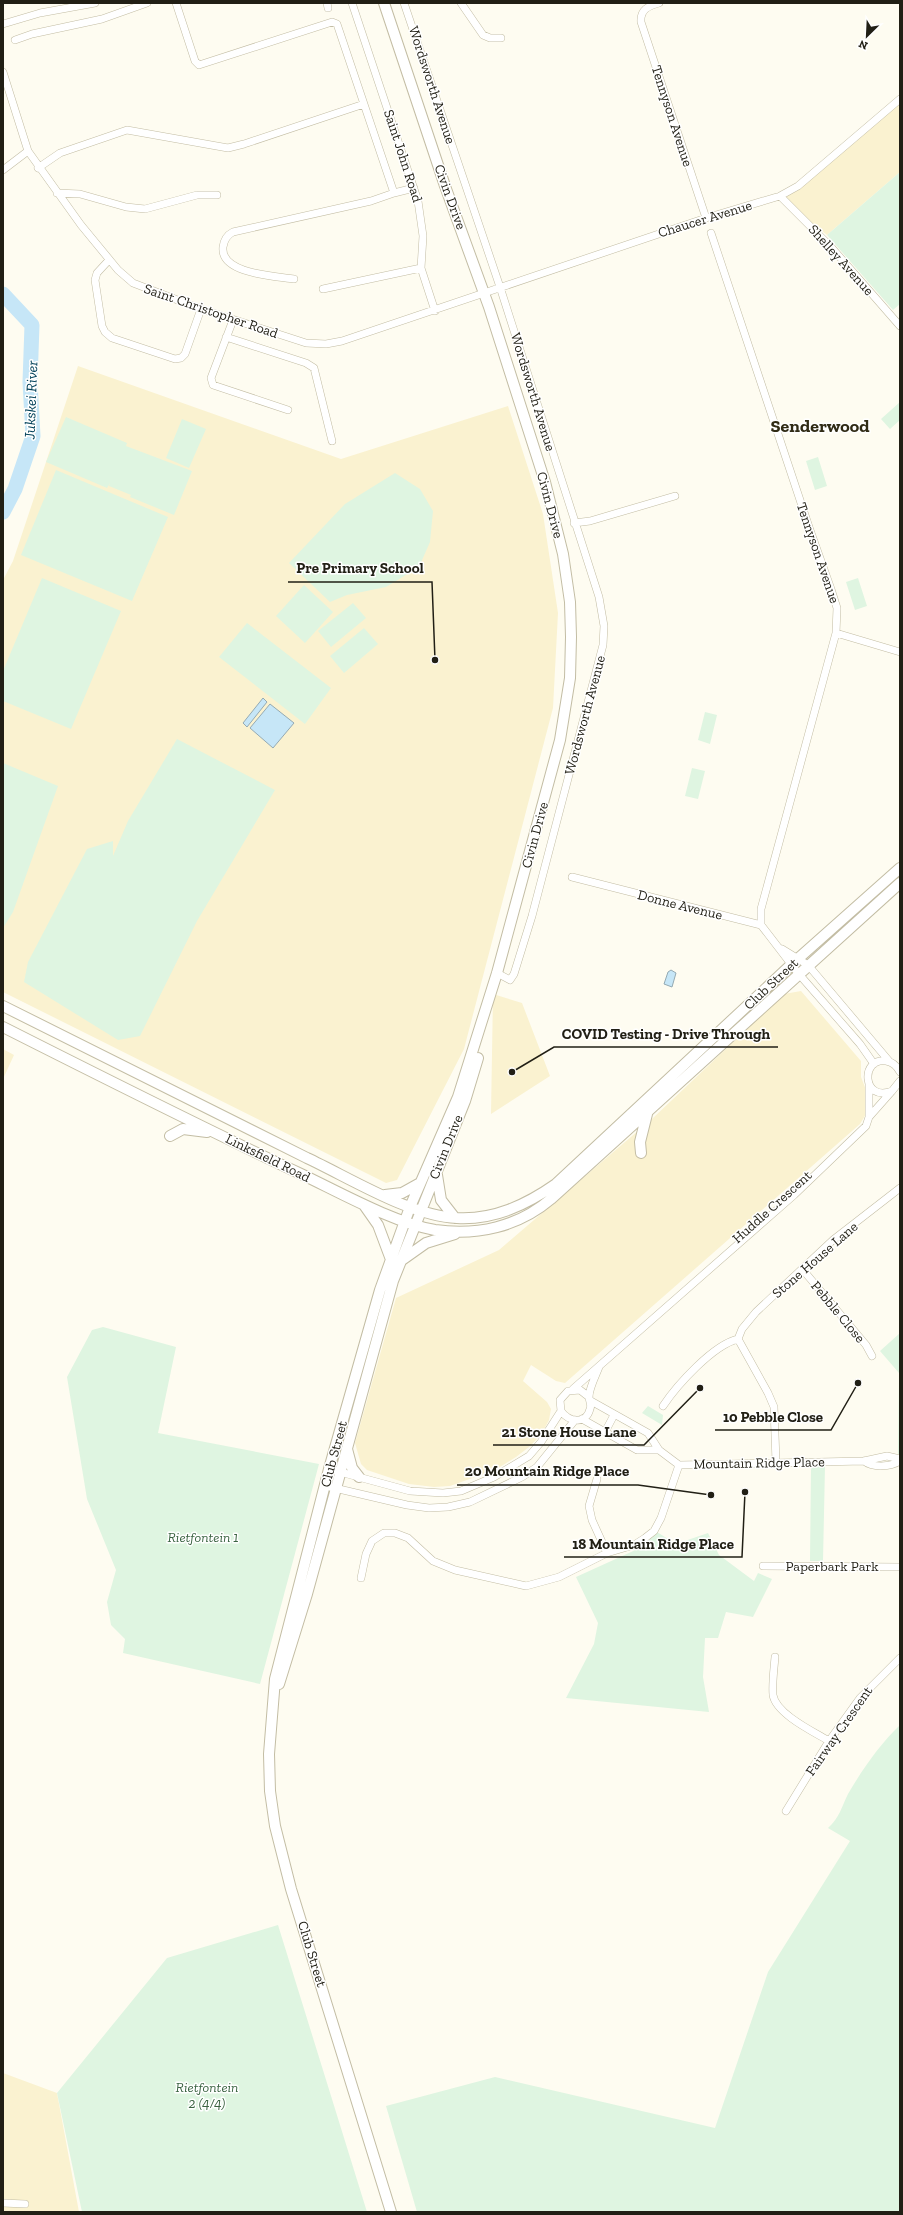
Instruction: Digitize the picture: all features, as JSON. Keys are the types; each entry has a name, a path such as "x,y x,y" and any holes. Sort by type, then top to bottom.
{"main road":[{"name":"Civin Drive","path":"384,3 417,105 484,294 547,490 563,554 570,602 572,637 570,678 560,740 484,1021 485,1030 469,1090 414,1225"},
{"name":"Club Street","path":"536,1197 556,1184 795,961 900,868"},
{"name":"Club Street","path":"544,1205 647,1114 798,973 900,883"},
{"name":"Linksfield Road","path":"3,1006 383,1195 420,1211 455,1218 500,1213 536,1197"},
{"name":"Civin Drive","path":"404,1221 458,1097 478,1029 484,1021"},
{"name":"Linksfield Road","path":"3,1027 217,1134 362,1203 414,1225 460,1232 503,1226 517,1222 544,1205"},
{"path":"641,1153 640,1142 647,1114"},
{"path":"170,1136 183,1130 217,1134"},
{"path":"437,1169 438,1188 441,1200 455,1218"},
{"path":"383,1195 402,1193 420,1183"},
{"path":"362,1203 378,1225 390,1257"},
{"name":"Club Street","path":"391,2212 291,1889 275,1826 270,1791 269,1754 275,1679 326,1486 329,1469 390,1257 404,1221"},
{"name":"Club Street","path":"274,1690 281,1680 288,1658 337,1489 347,1447 390,1293 414,1225"},
{"path":"401,1261 426,1243 460,1232"},
{"path":"347,1447 350,1463 359,1477"}],"street":[{"path":"3,24 40,13 95,3"},
{"path":"15,40 32,34 102,19 147,3"},
{"path":"176,3 195,61 199,65 336,22 394,193"},
{"name":"Saint John Road","path":"352,3 414,188 422,228 421,268 434,311"},
{"name":"Wordsworth Avenue","path":"404,3 500,287 574,524 599,597 604,626 603,645 534,908 514,974 510,980 497,973"},
{"path":"461,3 485,36 501,38"},
{"name":"Tennyson Avenue","path":"659,3 649,6 641,14 641,22 706,218"},
{"name":"Saint Christopher Road","path":"3,72 28,151 38,168 110,260 133,283 232,320 306,343 326,344 342,341 484,294"},
{"name":"Chaucer Avenue","path":"484,294 500,287 706,218 780,196 792,190 816,171 900,99"},
{"path":"38,168 60,153 127,130 228,148 251,142 364,104"},
{"path":"3,170 28,151"},
{"path":"294,279 244,270 228,263 223,254 226,238 233,232 371,201 414,188"},
{"path":"57,193 80,194 126,207 145,209 196,195 217,195"},
{"name":"Shelley Avenue","path":"780,196 831,247 900,326"},
{"name":"Tennyson Avenue","path":"711,233 833,596 838,618 836,633 761,908 761,925"},
{"path":"110,260 97,273 94,280 102,326 105,332 112,338 175,359 181,358 184,354 201,309"},
{"path":"322,289 421,268"},
{"path":"232,320 211,378 213,385 288,410"},
{"path":"226,337 306,363 314,368 332,441"},
{"path":"574,524 675,496"},
{"path":"836,633 900,652"},
{"name":"Donne Avenue","path":"572,877 761,925"},
{"path":"761,925 778,947 795,961 808,965 889,1061 899,1069"},
{"path":"795,961 798,973 860,1044 874,1064"},
{"path":"869,1117 868,1073 874,1064 884,1060 889,1061"},
{"name":"Huddle Crescent","path":"573,1389 706,1272 717,1257 831,1154 843,1148 866,1126 869,1117 900,1082"},
{"path":"869,1084 872,1089 882,1093 892,1091"},
{"name":"Stone House Lane","path":"738,1339 742,1330 756,1312 803,1270 833,1240 900,1188"},
{"name":"Pebble Close","path":"803,1270 866,1345 872,1356"},
{"path":"663,1406 677,1386 722,1346 738,1339 768,1393 774,1407 776,1462"},
{"path":"326,1486 407,1505 429,1508 448,1507 470,1502 522,1477 537,1466 578,1420 588,1415 591,1408 590,1399 599,1366"},
{"path":"573,1389 585,1393 590,1399 614,1415 648,1433 659,1450 637,1450 605,1432 578,1420 564,1416 561,1411 560,1400 563,1395 573,1389"},
{"path":"329,1469 410,1491 443,1493 461,1491 494,1477 529,1456 542,1442 561,1411"},
{"path":"605,1432 614,1415"},
{"name":"Mountain Ridge Place","path":"659,1450 679,1465 864,1461 871,1466 895,1464 900,1460"},
{"path":"361,1578 366,1554 372,1541 384,1533 395,1533 408,1538 434,1561 455,1570 526,1586 559,1577 607,1553 634,1545 654,1531 661,1518 679,1465"},
{"path":"598,1479 589,1506 592,1520 607,1553"},
{"name":"Paperbark Park","path":"763,1566 900,1566"},
{"path":"775,1657 773,1696 776,1703 788,1715 829,1742"},
{"name":"Fairway Crescent","path":"786,1811 829,1742 860,1698 900,1658"},
{"path":"3,2203 25,2204"}],"shaded area":[{"path":"900,100 900,172 827,235 781,198"},
{"path":"78,366 341,459 508,406 543,514 558,613 553,708 464,1049 397,1180 386,1183 3,992 3,580 13,561"},
{"path":"801,991 861,1061 861,1077 868,1095 866,1114 860,1124 565,1383 556,1381 531,1365 523,1381 547,1402 551,1409 549,1420 541,1435 516,1457 495,1470 450,1486 434,1487 409,1484 367,1470 361,1464 355,1443 396,1298 499,1250 653,1118 784,994"},
{"path":"493,994 522,1003 550,1076 491,1114"},
{"path":"3,1049 14,1055 3,1079"},
{"path":"3,2073 57,2093 79,2212 3,2212"}],"green space":[{"path":"900,172 900,304 893,310 827,235"},
{"path":"900,402 900,420 890,429 881,419"},
{"path":"66,417 127,443 126,446 192,471 174,515 130,497 131,495 109,486 110,483 107,488 46,462"},
{"path":"182,419 206,429 189,468 166,458"},
{"path":"818,457 827,486 815,490 806,461"},
{"path":"56,470 168,517 132,601 21,555"},
{"path":"395,473 420,489 433,511 430,542 419,567 386,587 347,595 330,602 289,563 345,504"},
{"path":"42,578 121,611 71,729 3,701 3,671"},
{"path":"858,578 867,606 855,610 846,582"},
{"path":"304,585 333,612 305,643 276,616"},
{"path":"353,603 366,618 331,647 318,631"},
{"path":"247,623 331,688 305,724 219,657"},
{"path":"364,628 378,644 344,673 330,656"},
{"path":"705,712 717,715 710,744 698,740"},
{"path":"177,739 275,790 197,921 140,1036 118,1040 24,982 28,962 87,849 113,841 113,856 128,821"},
{"path":"3,763 58,786 13,912 3,928"},
{"path":"692,768 705,771 698,799 685,796"},
{"name":"Rietfontein 1","path":"103,1327 176,1347 158,1433 319,1464 260,1684 123,1653 125,1639 111,1625 107,1602 116,1570 87,1499 67,1377 92,1330"},
{"path":"900,1333 900,1454 898,1454 899,1373 880,1351"},
{"path":"648,1406 663,1415 662,1425 642,1413"},
{"path":"811,1466 825,1466 823,1561 810,1561"},
{"path":"657,1532 676,1544 708,1533 719,1555 754,1581 758,1573 772,1579 753,1617 726,1612 718,1638 705,1638 703,1677 709,1712 566,1698 594,1644 598,1623 576,1577 642,1547"},
{"path":"900,1725 900,2212 417,2212 386,2106 495,2077 715,2128 768,1972 850,1841 828,1828 838,1816 848,1794 865,1767 885,1740"},
{"name":"Rietfontein 2 (4/4)","path":"278,1925 367,2212 82,2212 57,2093 167,1958"}],"water":[{"path":"263,698 267,702 247,727 243,723"},
{"path":"270,704 294,723 273,748 250,728"},
{"path":"671,970 676,973 672,987 664,984 668,972"}],"waterway":[{"name":"Jukskei River","path":"3,294 32,325 30,382 33,436 15,489 3,512"}],"place":[{"name":"Pre Primary School","path":"435,660"},
{"name":"COVID Testing - Drive Through","path":"512,1072"},
{"name":"10 Pebble Close","path":"858,1383"},
{"name":"21 Stone House Lane","path":"700,1388"},
{"name":"18 Mountain Ridge Place","path":"745,1492"},
{"name":"20 Mountain Ridge Place","path":"711,1495"}],"district":[{"name":"Senderwood","path":"820,426"}]}
